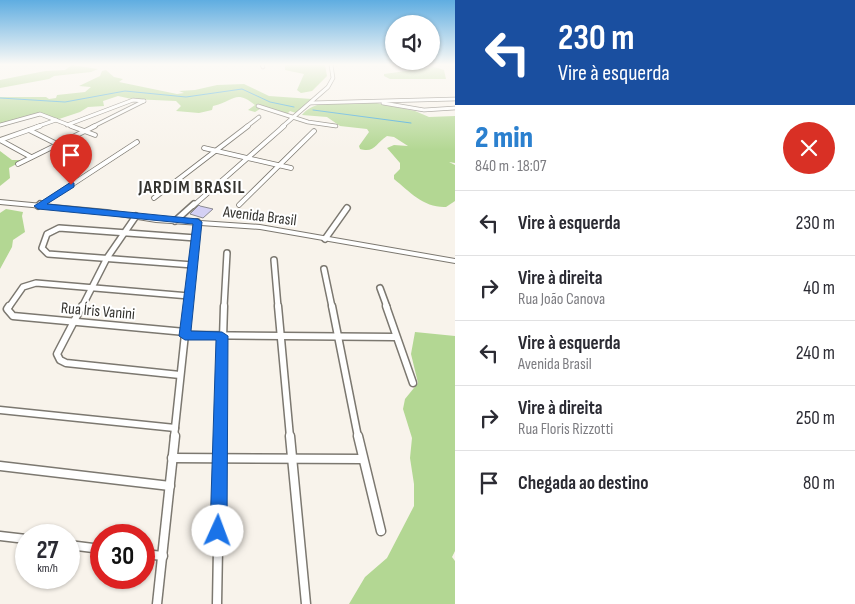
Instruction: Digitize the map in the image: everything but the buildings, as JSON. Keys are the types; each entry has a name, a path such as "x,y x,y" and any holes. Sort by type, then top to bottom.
{"main road":[{"name":"Avenida Brasil","path":"0,202 175,221 260,227 455,261"}],"street":[{"path":"175,221 320,93"},
{"path":"313,100 325,102 455,96"},
{"path":"18,164 144,101 133,100 66,125"},
{"path":"373,100 420,110 455,108"},
{"path":"258,106 293,117 336,126"},
{"path":"0,126 40,114 82,132 95,135"},
{"path":"154,198 259,117"},
{"path":"0,140 56,120"},
{"path":"30,130 57,144"},
{"path":"239,204 314,131"},
{"path":"0,140 31,157"},
{"path":"38,206 136,142"},
{"path":"204,148 291,168"},
{"path":"325,238 346,208"},
{"path":"136,216 107,258 57,354 60,360 66,363 180,375"},
{"path":"158,604 180,375 198,222"},
{"path":"193,265 44,252 42,248 47,234 59,228 196,238"},
{"path":"216,604 222,336 226,253"},
{"path":"274,260 306,604"},
{"path":"324,269 362,459 381,531"},
{"name":"Rua Íris Vanini","path":"92,288 29,284 23,287 7,309 9,314 14,316 185,334 395,337"},
{"path":"92,288 189,296"},
{"path":"380,288 395,337 413,383"},
{"path":"0,410 175,428"},
{"path":"172,458 362,459"},
{"path":"0,466 170,486"},
{"path":"0,536 15,538"},
{"path":"155,555 163,556"}],"green space":[{"path":"74,93 263,93 269,96 312,99 296,113 290,111 287,114 260,109 255,112 248,110 255,105 239,97 213,106 212,110 199,113 176,111 181,106 176,101 132,99 118,96 103,101 104,106 88,107 80,112 59,119 43,114 0,125 0,97 46,97 49,99 56,98 57,95"},
{"path":"372,102 415,111 429,117 455,116 455,163 449,162 455,165 455,201 446,207 431,205 412,194 394,179 394,175 400,169 400,163 387,148 394,145 408,146 394,137 387,136 372,149 360,149 359,146 369,132 367,129 340,126 327,117 302,115 308,109 325,103"},
{"path":"0,151 12,160 24,160 9,168 10,178 0,186"},
{"path":"6,209 23,212 25,232 13,240 12,247 0,269 0,213"},
{"path":"415,332 455,336 455,551 452,557 455,561 455,604 349,604 365,577 387,558 414,506 414,484 410,458 412,438 403,409 405,399 418,383 411,354"}],"waterway":[{"path":"0,98 65,102 113,93"},
{"path":"147,93 186,97 213,93"},
{"path":"251,93 270,102 294,107"},
{"path":"313,110 411,123"}],"district":[{"name":"JARDIM BRASIL","path":"192,187"}],"route":[{"path":"71,185 38,206 106,212 156,220 198,222 185,336 222,336 218,531"}]}
